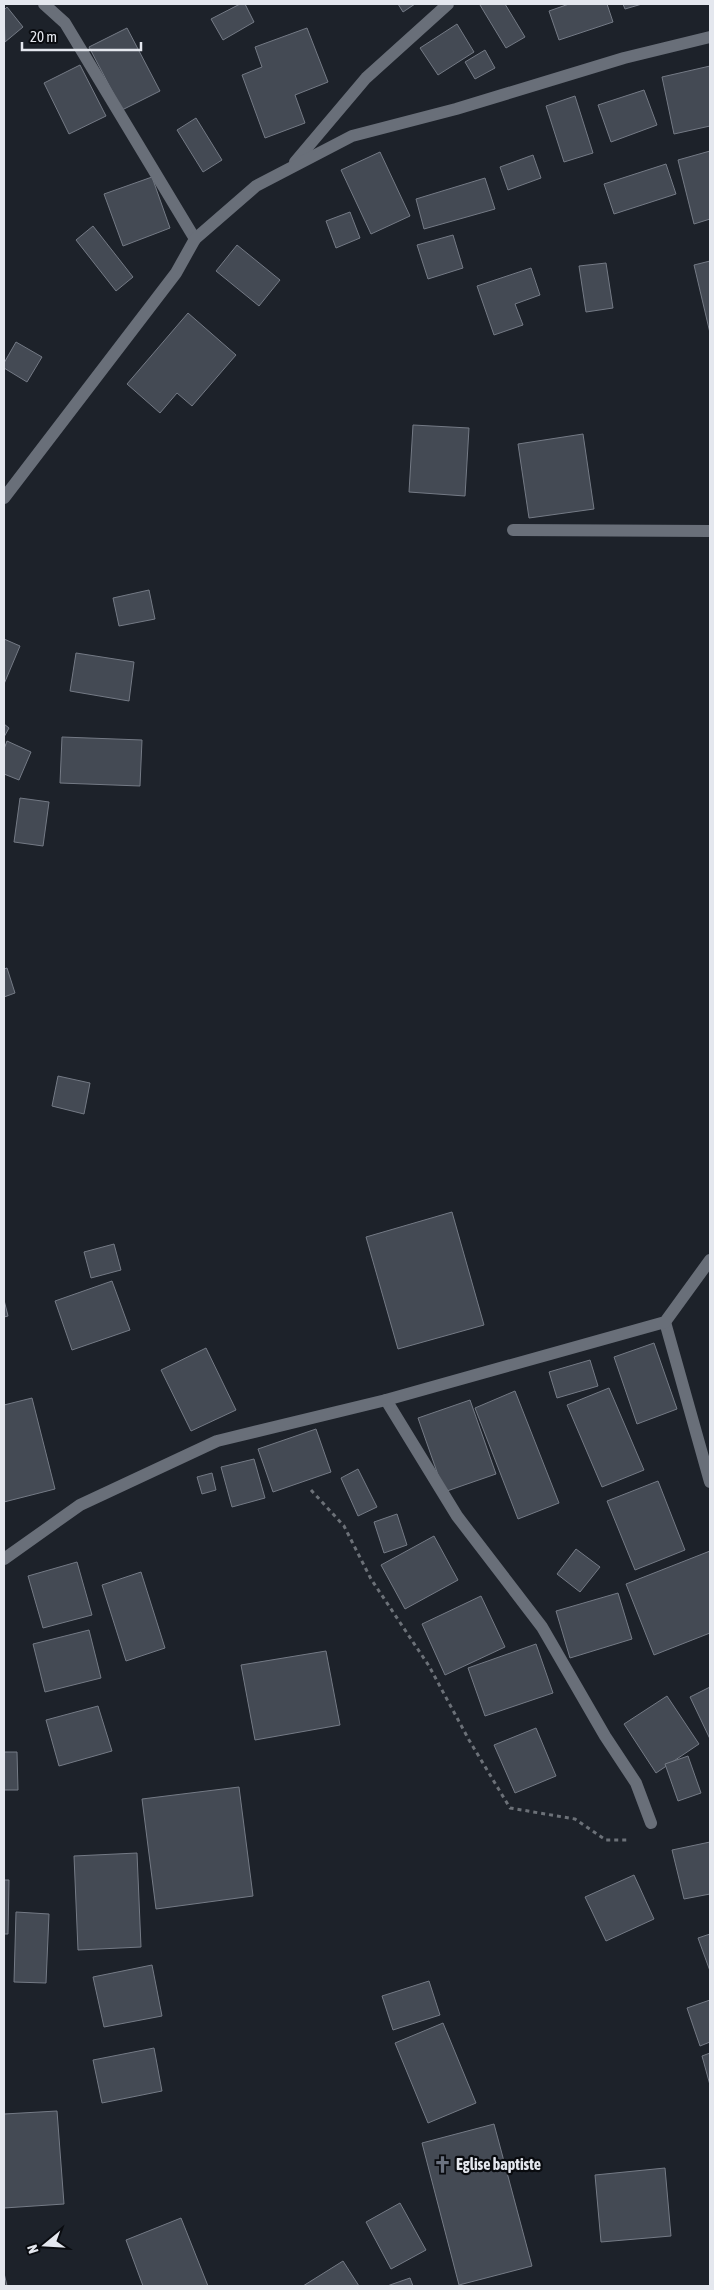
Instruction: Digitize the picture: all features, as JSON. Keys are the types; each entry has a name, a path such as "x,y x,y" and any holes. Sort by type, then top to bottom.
{"street":[{"path":"44,4 65,23 195,239"},
{"path":"291,168 366,78 448,4"},
{"path":"4,498 176,272 195,239 256,186 352,136 456,109 624,58 710,36"},
{"path":"513,530 710,531"},
{"path":"4,1558 80,1505 217,1442 386,1400 665,1322 710,1260"},
{"path":"665,1322 710,1482"},
{"path":"386,1400 457,1516 542,1627 605,1736 636,1782 651,1823"}],"path":[{"path":"311,1490 344,1526 371,1579 429,1666 469,1740 510,1808 575,1819 606,1840 631,1840 651,1823"}],"building":[{"path":"240,4 245,4 254,22 223,40 211,19"},
{"path":"398,4 415,4 403,12"},
{"path":"481,4 505,4 525,37 506,48"},
{"path":"569,4 607,4 613,22 559,40 549,11"},
{"path":"623,4 642,4 625,9"},
{"path":"7,7 23,27 5,42 4,10"},
{"path":"457,24 474,52 438,75 420,48"},
{"path":"127,28 160,91 122,110 89,47"},
{"path":"307,28 328,82 295,95 305,123 265,138 242,75 262,67 255,47"},
{"path":"485,50 495,68 475,79 465,62"},
{"path":"80,65 106,116 69,134 44,83"},
{"path":"710,66 710,126 674,134 662,77"},
{"path":"644,90 657,125 611,142 598,105"},
{"path":"575,96 593,153 564,162 546,106"},
{"path":"196,118 222,160 203,172 177,130"},
{"path":"710,151 710,219 694,224 678,160"},
{"path":"380,152 410,216 371,234 341,170"},
{"path":"533,155 541,178 508,190 500,167"},
{"path":"666,164 676,194 614,214 604,184"},
{"path":"152,177 170,228 123,246 104,194"},
{"path":"485,178 495,209 424,229 416,199"},
{"path":"350,212 360,238 336,248 326,221"},
{"path":"93,226 133,277 116,291 76,240"},
{"path":"453,235 463,268 428,279 417,245"},
{"path":"237,245 280,280 259,306 216,271"},
{"path":"710,261 710,333 694,265"},
{"path":"606,263 613,308 586,312 579,266"},
{"path":"531,268 540,295 515,304 523,325 494,335 477,286"},
{"path":"188,313 236,355 192,406 177,393 160,413 127,384"},
{"path":"16,342 42,357 27,382 4,368 4,363"},
{"path":"413,425 469,428 465,496 409,492"},
{"path":"583,434 594,509 529,518 518,444"},
{"path":"149,590 155,619 119,626 113,598"},
{"path":"4,639 20,646 4,684"},
{"path":"76,653 134,662 129,701 70,691"},
{"path":"4,724 9,728 4,737"},
{"path":"62,737 142,740 140,786 60,783"},
{"path":"7,741 31,752 19,780 4,774 4,749"},
{"path":"20,798 49,802 43,846 14,842"},
{"path":"7,968 15,993 4,997 4,969"},
{"path":"58,1076 90,1083 84,1114 52,1106"},
{"path":"452,1212 484,1325 398,1349 366,1237"},
{"path":"114,1244 121,1270 91,1278 84,1252"},
{"path":"112,1281 130,1330 72,1350 55,1301"},
{"path":"4,1300 8,1316 4,1317"},
{"path":"654,1343 677,1409 637,1424 614,1357"},
{"path":"206,1348 236,1410 191,1431 161,1370"},
{"path":"590,1360 598,1386 557,1398 549,1372"},
{"path":"609,1388 644,1470 602,1487 567,1405"},
{"path":"515,1391 559,1503 518,1519 475,1408"},
{"path":"32,1398 55,1489 4,1502 4,1405"},
{"path":"470,1400 496,1474 444,1492 418,1418"},
{"path":"316,1429 331,1472 273,1492 258,1449"},
{"path":"254,1459 265,1498 232,1507 221,1467"},
{"path":"358,1469 377,1507 358,1516 341,1478"},
{"path":"212,1473 216,1490 202,1494 197,1477"},
{"path":"658,1481 685,1550 635,1570 607,1501"},
{"path":"397,1514 407,1545 384,1553 374,1522"},
{"path":"434,1536 458,1580 405,1609 381,1565"},
{"path":"576,1549 600,1567 580,1592 557,1574"},
{"path":"710,1551 710,1633 654,1655 626,1584"},
{"path":"77,1562 92,1615 43,1628 28,1576"},
{"path":"141,1572 165,1648 126,1661 102,1585"},
{"path":"618,1593 632,1639 570,1658 556,1611"},
{"path":"481,1596 505,1647 445,1675 422,1624"},
{"path":"89,1630 101,1678 45,1692 33,1644"},
{"path":"536,1644 553,1693 485,1716 468,1668"},
{"path":"326,1651 340,1725 255,1740 241,1665"},
{"path":"710,1687 710,1739 690,1697"},
{"path":"667,1696 699,1744 656,1773 624,1724"},
{"path":"98,1706 112,1751 59,1766 46,1720"},
{"path":"536,1728 556,1776 515,1793 494,1745"},
{"path":"4,1752 17,1752 18,1790 4,1790"},
{"path":"688,1756 701,1793 678,1801 665,1764"},
{"path":"239,1787 253,1896 156,1909 142,1799"},
{"path":"710,1842 710,1894 684,1899 672,1850"},
{"path":"137,1853 141,1947 78,1950 74,1856"},
{"path":"634,1875 654,1919 606,1941 585,1897"},
{"path":"4,1880 9,1880 8,1934 4,1934"},
{"path":"16,1912 49,1914 46,1983 14,1982"},
{"path":"710,1934 710,1971 698,1938"},
{"path":"152,1965 162,2016 104,2027 93,1977"},
{"path":"429,1981 440,2015 393,2030 382,1996"},
{"path":"710,2000 710,2042 700,2046 687,2008"},
{"path":"443,2023 476,2103 428,2123 395,2043"},
{"path":"154,2048 162,2091 102,2103 93,2060"},
{"path":"710,2053 710,2085 702,2056"},
{"path":"57,2111 64,2204 4,2208 4,2114"},
{"path":"494,2124 532,2266 459,2285 422,2143"},
{"path":"665,2168 671,2236 601,2242 595,2175"},
{"path":"400,2203 426,2250 391,2269 366,2222"},
{"path":"181,2218 208,2286 143,2286 126,2240"},
{"path":"343,2261 359,2286 303,2286"},
{"path":"4,2273 7,2286 4,2286"},
{"path":"410,2278 413,2286 387,2286"}],"place":[{"name":"Eglise baptiste","path":"442,2164"}]}
